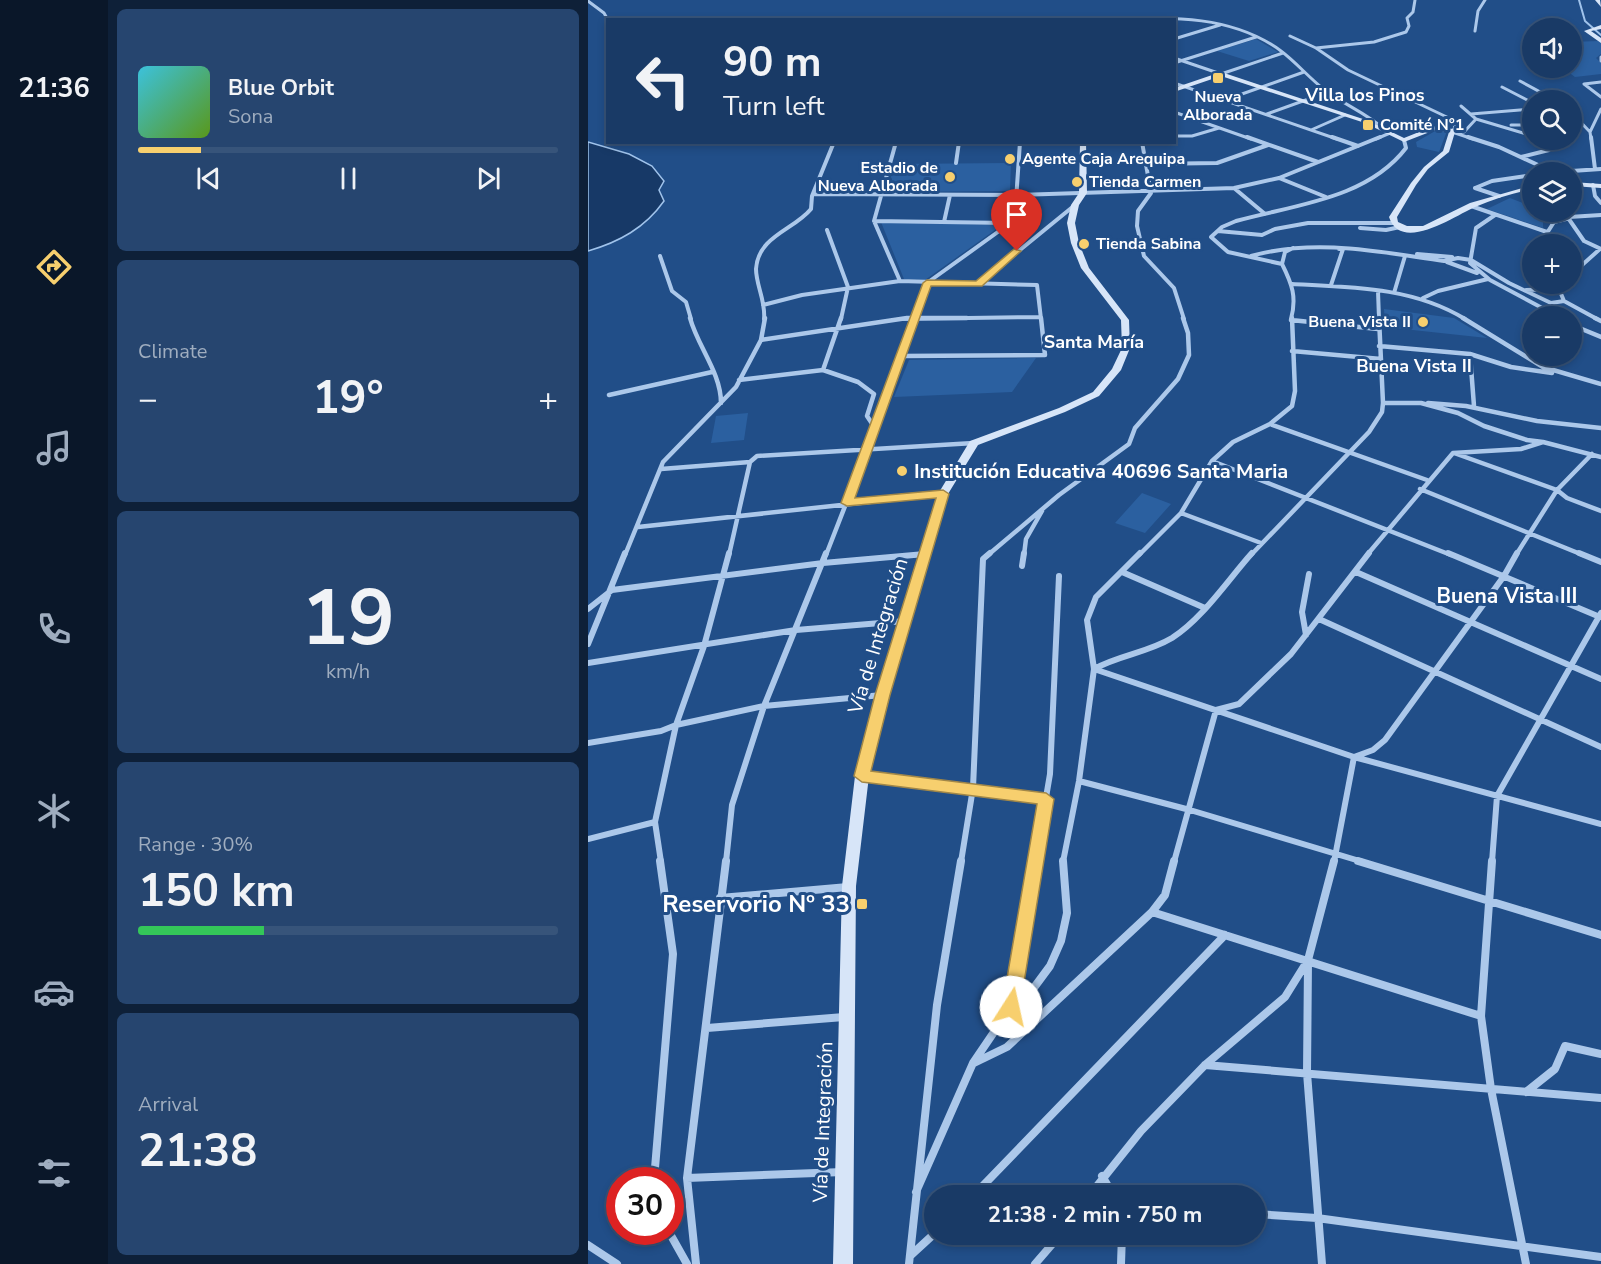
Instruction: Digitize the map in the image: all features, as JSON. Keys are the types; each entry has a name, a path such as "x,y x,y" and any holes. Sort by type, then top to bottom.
{"main road":[{"path":"1597,0 1601,6"},
{"path":"1601,27 1587,33 1601,41"},
{"path":"1176,89 1221,74 1387,131 1404,140 1434,128 1444,128 1452,132 1446,152 1426,168 1413,184 1393,217 1397,225 1427,228 1471,206 1522,190"},
{"path":"974,443 1088,399 1104,387 1125,352 1125,321 1085,268 1077,252 1071,223 1075,205 1083,193 1083,144"},
{"path":"1582,185 1597,186"},
{"name":"Vía de Integración","path":"843,1264 849,886 862,776 882,695 943,494 974,443"}],"street":[{"path":"1316,48 1374,42 1406,32 1409,26 1407,18 1413,12 1415,0"},
{"path":"1475,31 1478,11 1485,0"},
{"path":"588,2 604,13 607,18"},
{"path":"813,194 1018,195 1151,193 1234,188 1279,178 1359,146 1387,131 1328,92 1283,53 1256,37 1223,25 1194,19 1176,19"},
{"path":"1176,38 1223,25"},
{"path":"1290,36 1316,48 1348,70 1451,119 1455,127 1452,132"},
{"path":"1176,62 1256,37"},
{"path":"1176,59 1221,74 1283,53"},
{"path":"1224,100 1304,72"},
{"path":"1520,81 1537,90"},
{"path":"1601,82 1584,84 1601,97"},
{"path":"1176,84 1359,146"},
{"path":"1502,87 1522,97"},
{"path":"1266,114 1328,92"},
{"path":"1461,106 1476,119 1522,133"},
{"path":"1471,114 1522,110"},
{"path":"1595,169 1590,132 1600,111"},
{"path":"1176,113 1319,162"},
{"path":"1311,130 1345,116"},
{"path":"1434,128 1451,119"},
{"path":"1452,132 1464,132 1476,119"},
{"path":"1582,123 1590,132"},
{"path":"1501,126 1522,125"},
{"path":"1176,136 1203,134 1220,128"},
{"path":"1452,132 1532,162"},
{"path":"1282,264 1228,252 1215,243 1211,237 1234,220 1328,198 1364,182 1394,162 1406,148 1404,140"},
{"path":"588,644 663,462 721,403 739,380 761,340 765,315 756,270 758,258 772,237 806,215 811,209 813,194 833,144"},
{"path":"895,144 874,221 900,281"},
{"path":"956,163 959,144"},
{"path":"696,1264 687,1178 707,1028 732,805 765,706 847,503 927,283 1009,223 1015,215 1020,144"},
{"path":"909,1260 937,1005 973,788 983,559 1043,509 1129,444 1135,428 1178,379 1189,355 1188,333 1178,296 1169,282 1144,256 1141,246 1138,211 1151,193 1142,144"},
{"path":"1146,164 1217,163 1268,145"},
{"path":"1521,157 1547,150"},
{"path":"1582,170 1601,169"},
{"path":"1499,196 1475,188 1492,181 1522,177"},
{"path":"1279,178 1328,198"},
{"path":"1597,186 1595,196 1601,203"},
{"path":"1234,188 1265,214"},
{"path":"944,222 950,195"},
{"path":"978,284 1075,205"},
{"path":"1471,206 1547,232 1554,222"},
{"path":"1488,279 1470,263 1476,228 1496,214"},
{"path":"1582,216 1601,215"},
{"path":"874,221 1009,223"},
{"path":"1572,222 1584,241 1601,249 1582,265"},
{"path":"1218,231 1262,235 1275,229 1308,223 1397,225"},
{"path":"1360,228 1386,230 1397,225"},
{"path":"823,370 845,307 848,287 827,230"},
{"path":"1248,257 1270,249 1316,245 1458,258 1472,260 1522,289"},
{"path":"1316,245 1444,261 1465,267 1539,306"},
{"path":"916,1192 974,1063 1011,1007 1030,993 1050,966 1061,941 1067,913 1063,857 1078,781 1094,669 1087,620 1090,607 1096,597 1181,513 1212,461 1233,442 1286,414 1295,396 1291,320 1296,301 1292,284 1282,264 1282,256 1287,249 1343,249"},
{"path":"1331,285 1343,249"},
{"path":"660,256 672,291 686,302 695,336 721,387 721,403"},
{"path":"1395,293 1405,256"},
{"path":"1444,261 1458,258"},
{"path":"1423,298 1438,291 1488,279"},
{"path":"763,305 848,287 900,281 1037,285 1045,355 902,356"},
{"path":"1292,284 1331,285 1423,298 1447,308 1542,367 1601,384"},
{"path":"1094,669 1114,658 1146,651 1171,638 1205,608 1261,543 1369,432 1382,412 1383,403 1378,291"},
{"path":"1532,294 1551,303 1564,301 1601,321"},
{"path":"1561,294 1564,301"},
{"path":"761,340 916,317 1041,316"},
{"path":"1291,320 1378,329"},
{"path":"1582,329 1601,337"},
{"path":"1379,346 1470,354 1511,367 1541,373 1560,373"},
{"path":"1292,351 1381,359"},
{"path":"1470,354 1474,406"},
{"path":"739,380 823,370 843,379 858,382 874,394 867,417 875,428"},
{"path":"609,395 712,372"},
{"path":"1383,403 1443,402 1474,406 1493,413 1532,420 1601,428"},
{"path":"1421,403 1458,413 1484,426 1527,440 1601,457"},
{"path":"1270,424 1427,480"},
{"path":"1216,710 1239,704 1291,654 1388,528 1427,480 1453,453 1511,452 1528,449 1543,442"},
{"path":"661,469 750,462 757,456 974,443"},
{"path":"1453,453 1557,490 1568,498 1601,511"},
{"path":"1354,756 1373,750 1385,740 1504,576 1528,532 1557,490 1592,454"},
{"path":"1212,461 1388,528 1600,616 1497,796 1481,1016 1491,1089 1526,1264"},
{"path":"655,1167 673,954 655,822 676,725 704,646 724,577 750,462"},
{"path":"1420,489 1601,562"},
{"path":"638,527 739,514 943,494"},
{"path":"1022,566 1026,539 1043,509"},
{"path":"1181,513 1261,543"},
{"path":"588,609 612,590 823,563 926,554"},
{"path":"1122,572 1205,608"},
{"path":"1356,572 1601,679"},
{"path":"1306,635 1302,612 1308,574"},
{"path":"1011,1007 1050,774 1059,576"},
{"path":"1319,619 1601,747"},
{"path":"588,663 796,630 906,621"},
{"path":"1094,669 1354,756 1601,824"},
{"path":"588,743 661,731 676,725 765,706 882,695"},
{"path":"974,1063 1007,1047 1152,912 1165,895 1216,710"},
{"path":"1322,1264 1307,1073 1308,960 1336,853 1354,756"},
{"path":"862,776 973,788 1046,799"},
{"path":"1078,781 1190,810 1601,935"},
{"path":"588,839 655,822"},
{"path":"720,898 849,886"},
{"path":"1152,912 1481,1016"},
{"path":"984,1185 1225,935"},
{"path":"1096,1185 1141,1131 1204,1065 1285,997 1308,960"},
{"path":"707,1028 848,1017"},
{"path":"1526,1092 1555,1069 1565,1046 1601,1054"},
{"path":"1204,1065 1601,1098"},
{"path":"687,1178 843,1172"},
{"path":"1102,1176 1107,1185"},
{"path":"1266,1215 1317,1218 1601,1257"},
{"path":"909,1260 924,1244"},
{"path":"588,1245 617,1264"},
{"path":"676,1245 687,1264"},
{"path":"1035,1264 1051,1245"},
{"path":"1121,1264 1122,1245"}],"shaded area":[{"path":"1256,39 1278,52 1249,61 1217,51"},
{"path":"1582,42 1601,42 1601,54 1596,58 1601,63 1601,74 1582,76"},
{"path":"1437,130 1447,131 1439,152 1417,147 1416,142"},
{"path":"588,142 629,154 652,166 664,181 659,190 664,201 657,211 630,233 588,251"},
{"name":"Estadio de Nueva Alborada","path":"1011,163 1010,191 886,192 895,164"},
{"path":"1510,198 1522,203 1522,221 1487,209"},
{"path":"881,222 1002,225 925,280 904,279"},
{"path":"1525,222 1543,222 1543,228"},
{"name":"Buena Vista II","path":"1384,309 1454,318 1487,338 1385,327"},
{"path":"1036,358 1012,392 894,397 909,360"},
{"path":"748,413 744,440 711,443 716,416"},
{"path":"1142,493 1171,504 1145,533 1115,523"}],"waterway":[{"path":"1579,0 1585,21 1601,35"}],"place":[{"name":"Nueva Alborada","path":"1218,78"},
{"name":"Comité N°1","path":"1368,125"},
{"name":"Agente Caja Arequipa","path":"1010,159"},
{"name":"Estadio de Nueva Alborada","path":"950,177"},
{"name":"Tienda Carmen","path":"1077,182"},
{"name":"Tienda Sabina","path":"1084,244"},
{"name":"Buena Vista II","path":"1423,322"},
{"name":"Institución Educativa 40696 Santa Maria","path":"902,471"},
{"name":"Reservorio Nº 33","path":"862,904"}],"district":[{"name":"Villa los Pinos","path":"1365,95"},
{"name":"Santa María","path":"1094,342"},
{"name":"Buena Vista II","path":"1414,366"},
{"name":"Buena Vista III","path":"1507,596"}],"route":[{"path":"1011,1007 1046,799 973,788 862,776 882,695 943,494 847,503 893,383 927,283 978,284 1017,251"}]}
